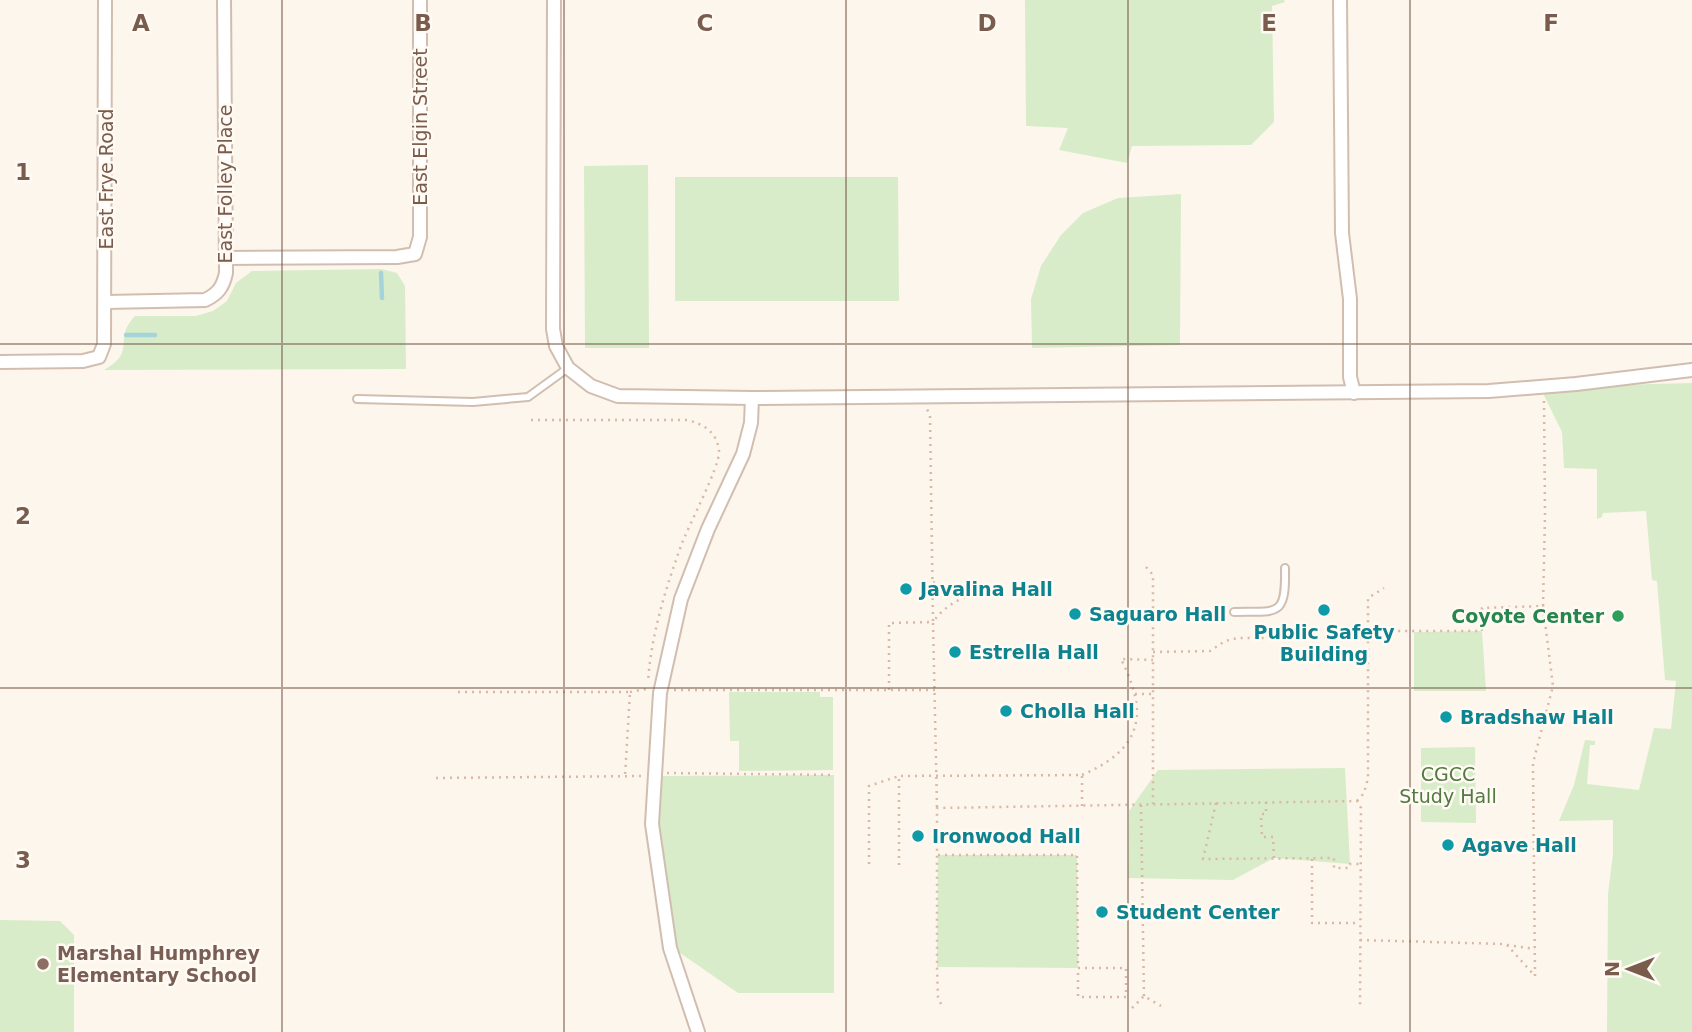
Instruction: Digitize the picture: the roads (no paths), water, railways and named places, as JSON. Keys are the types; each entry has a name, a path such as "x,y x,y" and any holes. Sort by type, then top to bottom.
{"street":[{"name":"East Frye Road","path":"0,362 83,361 99,357 104,344 105,0"},
{"name":"East Folley Place","path":"106,302 205,300 216,295 223,285 226,258 224,0"},
{"name":"East Elgin Street","path":"226,258 397,257 415,254 420,237 420,0"},
{"path":"554,0 553,329 556,346 568,368 591,386 618,396 1489,391 1692,370"},
{"path":"1340,0 1342,233 1350,299 1350,376 1354,393"},
{"path":"698,1032 670,946 652,824 661,690 681,599 708,529 743,454 751,423 752,397"}],"lane":[{"path":"357,399 473,402 528,397 568,368"},
{"path":"1234,612 1274,611 1281,606 1285,599 1285,568"}],"waterway":[{"path":"381,273 382,298"},
{"path":"126,335 155,335"}],"place":[{"name":"Javalina Hall","path":"906,589"},
{"name":"Public Safety Building","path":"1324,610"},
{"name":"Saguaro Hall","path":"1075,614"},
{"name":"Coyote Center","path":"1618,616"},
{"name":"Estrella Hall","path":"955,652"},
{"name":"Cholla Hall","path":"1006,711"},
{"name":"Bradshaw Hall","path":"1446,717"},
{"name":"Ironwood Hall","path":"918,836"},
{"name":"Agave Hall","path":"1448,845"},
{"name":"Student Center","path":"1102,912"},
{"name":"Marshal Humphrey Elementary School","path":"43,964"}],"park label":[{"name":"CGCC Study Hall","path":"1448,785"}]}
